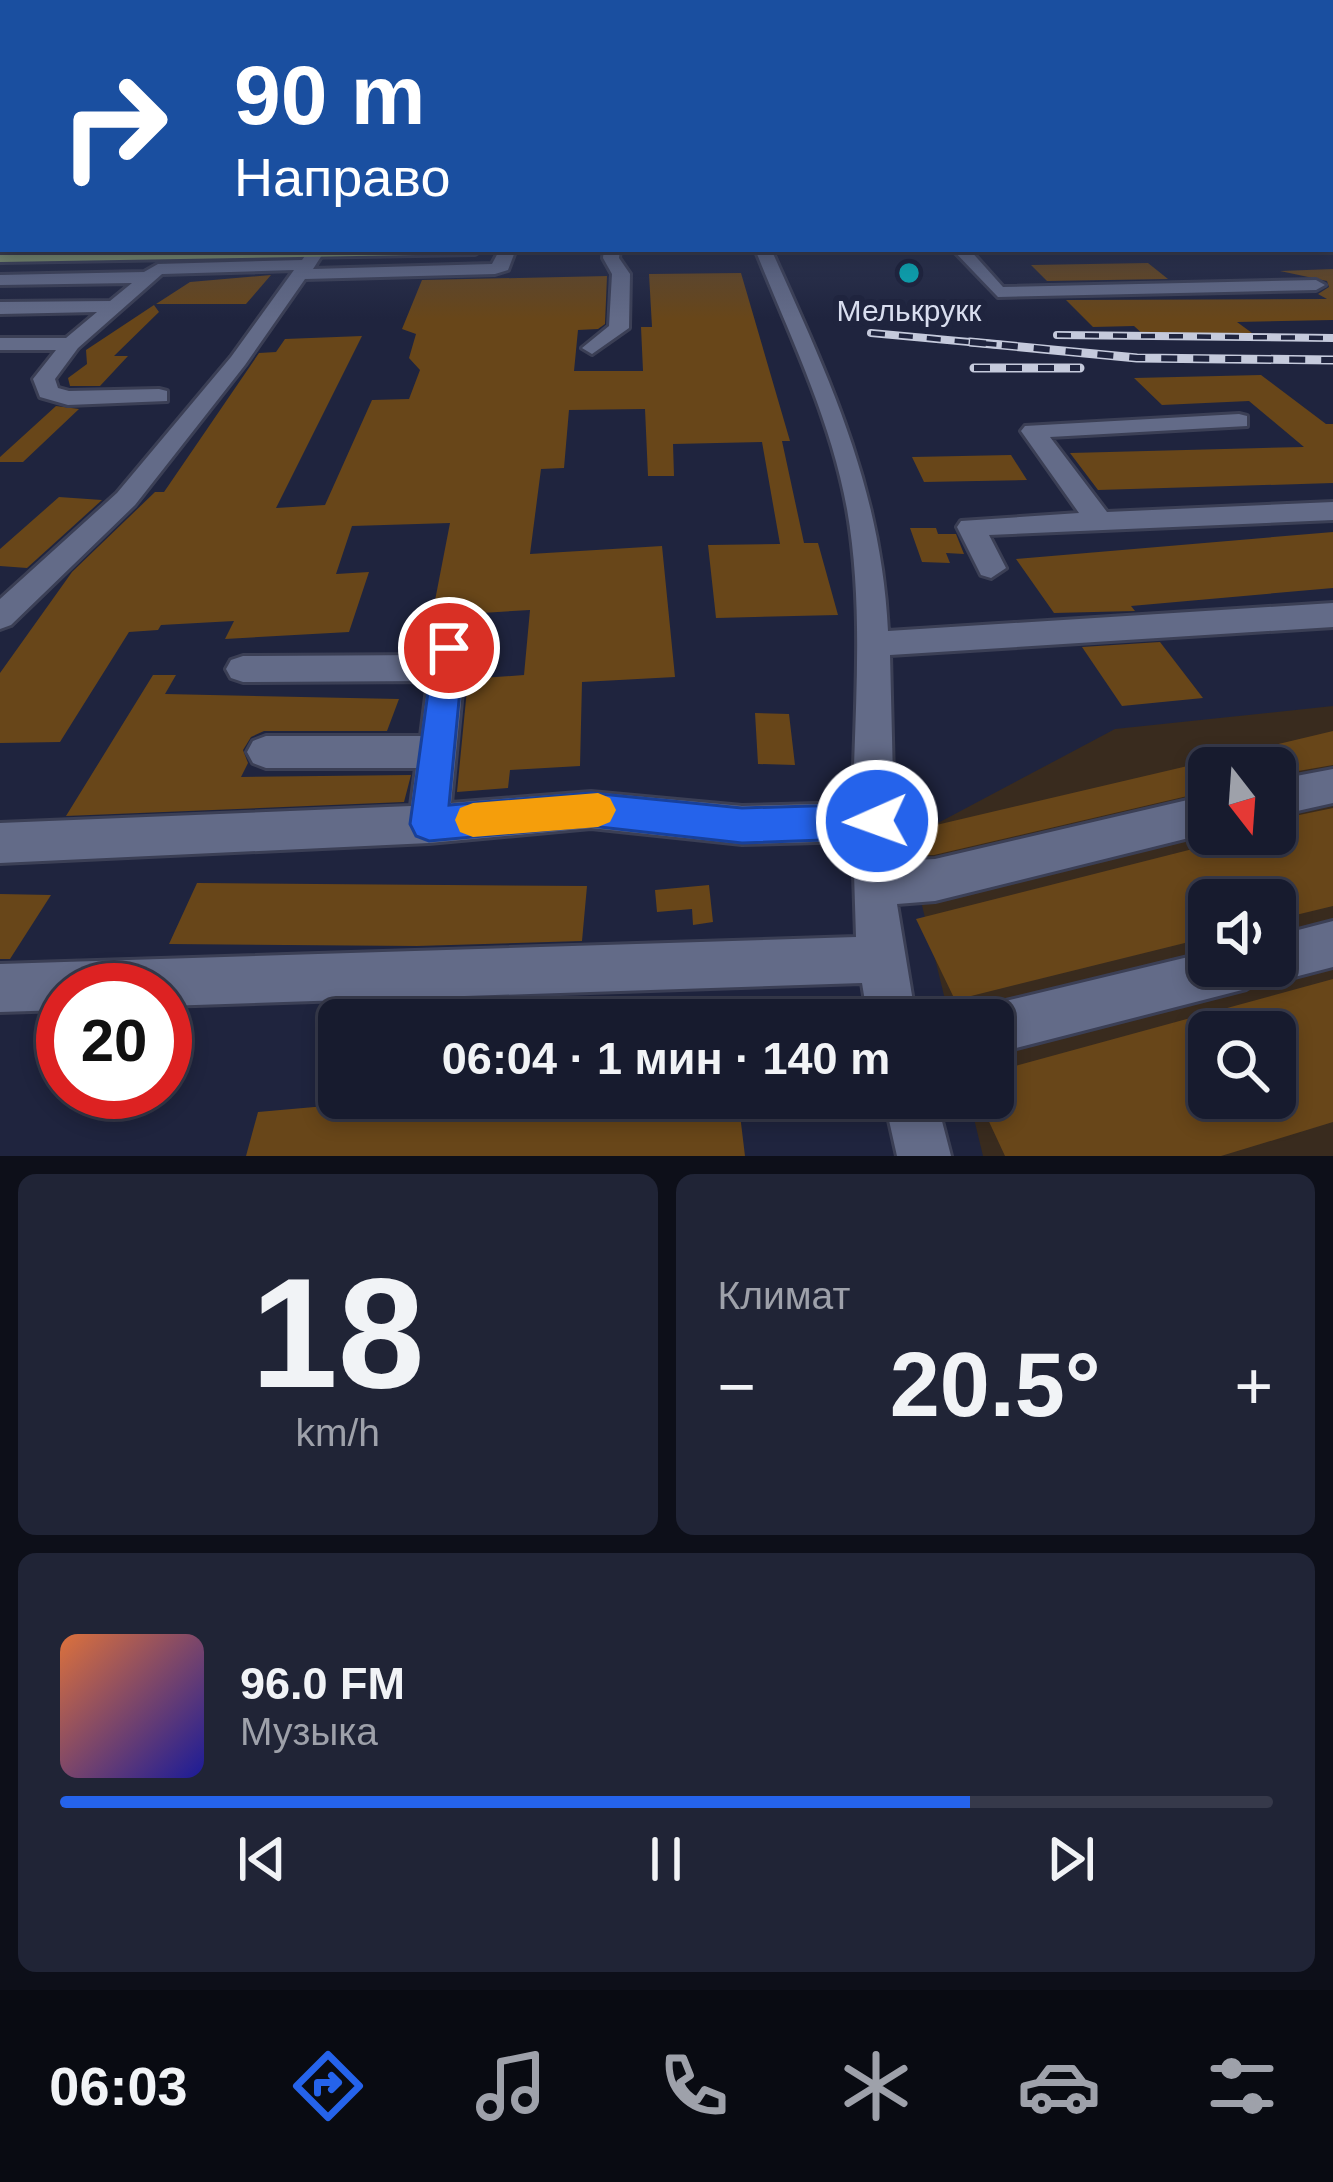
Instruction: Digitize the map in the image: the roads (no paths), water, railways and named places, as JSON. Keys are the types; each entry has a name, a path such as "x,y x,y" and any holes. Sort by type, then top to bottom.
{"main road":[{"path":"0,257 308,264 371,252"}],"street":[{"path":"159,397 68,398 48,392 44,379 71,344 164,268 308,264 495,269 502,266 507,252"},
{"path":"592,347 619,328 621,274 612,252"},
{"path":"764,252 845,452 866,541 874,644 878,959 887,999"},
{"path":"963,252 998,292 1316,285"},
{"path":"0,617 126,499 238,361 308,264"},
{"path":"0,280 148,277"},
{"path":"0,308 116,306"},
{"path":"0,344 71,344"},
{"path":"1099,521 1033,431 1239,421"},
{"path":"991,568 971,527 1333,512"},
{"path":"874,644 1333,614"},
{"path":"243,669 448,658 429,824"},
{"path":"266,752 437,752"},
{"path":"1296,794 1333,786"},
{"path":"0,844 429,824 591,809 742,825 877,821"},
{"path":"877,884 935,880 1188,819"},
{"path":"1296,954 1333,944"},
{"path":"0,988 878,959"},
{"path":"1014,1024 1188,980"},
{"path":"915,1119 924,1156"}],"railway":[{"path":"871,333 986,344"},
{"path":"1057,335 1333,338"},
{"path":"970,342 986,344"},
{"path":"986,344 1002,345"},
{"path":"986,344 1137,358 1333,360"},
{"path":"974,368 1080,368"}],"place":[{"name":"Мелькрукк","path":"909,273"}]}
